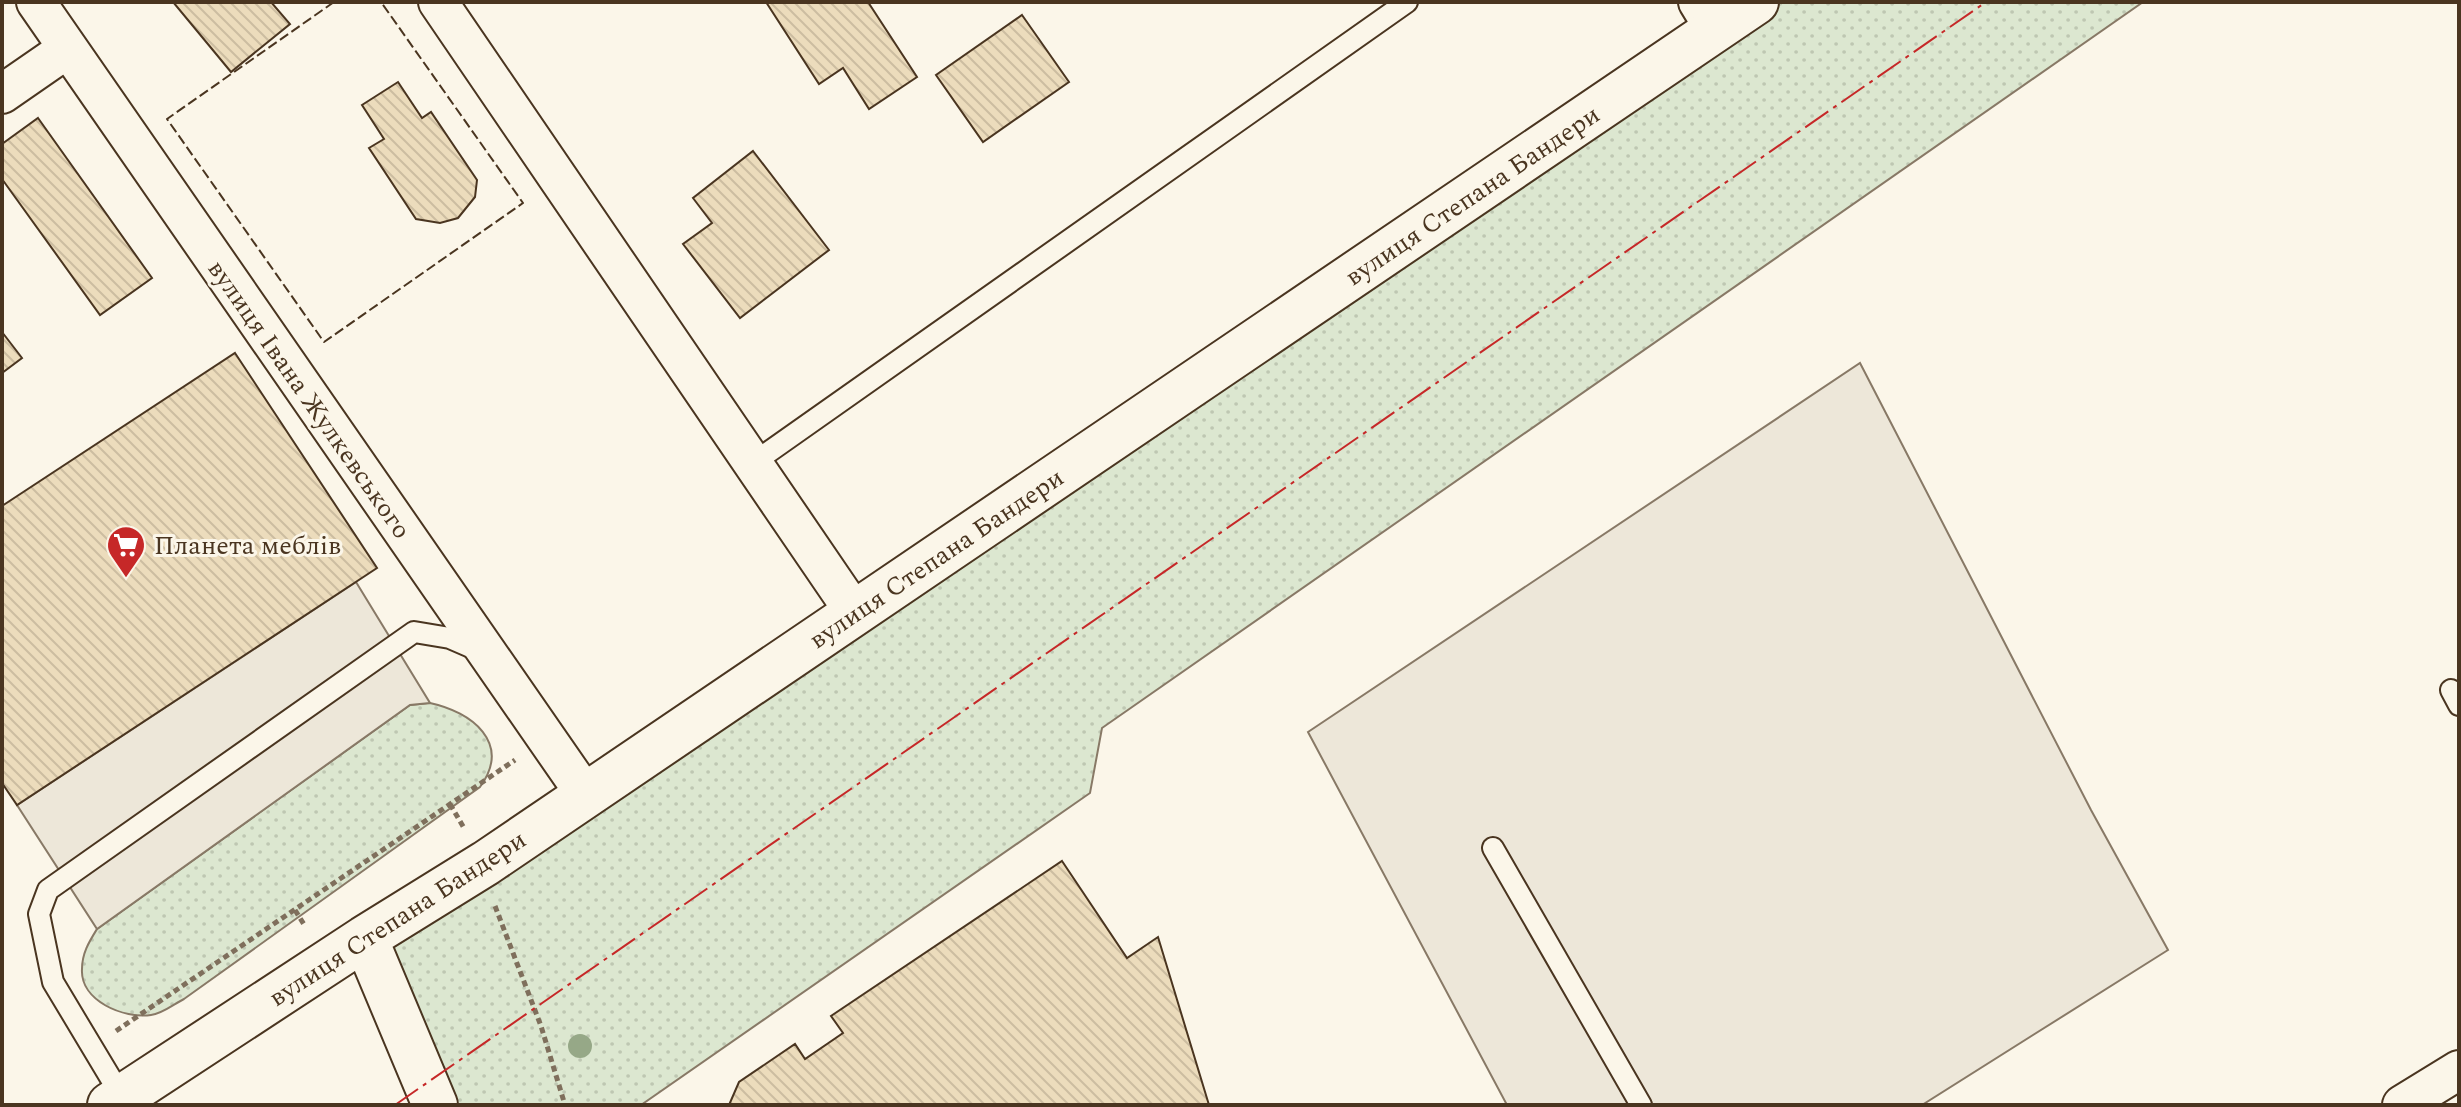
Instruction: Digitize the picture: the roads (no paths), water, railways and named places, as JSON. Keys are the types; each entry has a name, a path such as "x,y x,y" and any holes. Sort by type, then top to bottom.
{"main road":[{"name":"вулиця Степана Бандери","path":"116,1101 486,863 855,613 1707,16 1756,2"},
{"path":"365,938 435,1105"}],"street":[{"name":"вулиця Івана Жулкевського","path":"36,2 585,794"},
{"path":"438,2 855,613"},
{"path":"2,94 67,49"},
{"path":"2402,1105 2459,1070"}],"lane":[{"path":"753,463 1407,2"},
{"path":"116,1101 92,1048 53,982 39,914 48,890 414,632 450,638 487,655"},
{"path":"1493,848 1641,1105"}],"place":[{"name":"Планета меблів","path":"126,579"}]}
